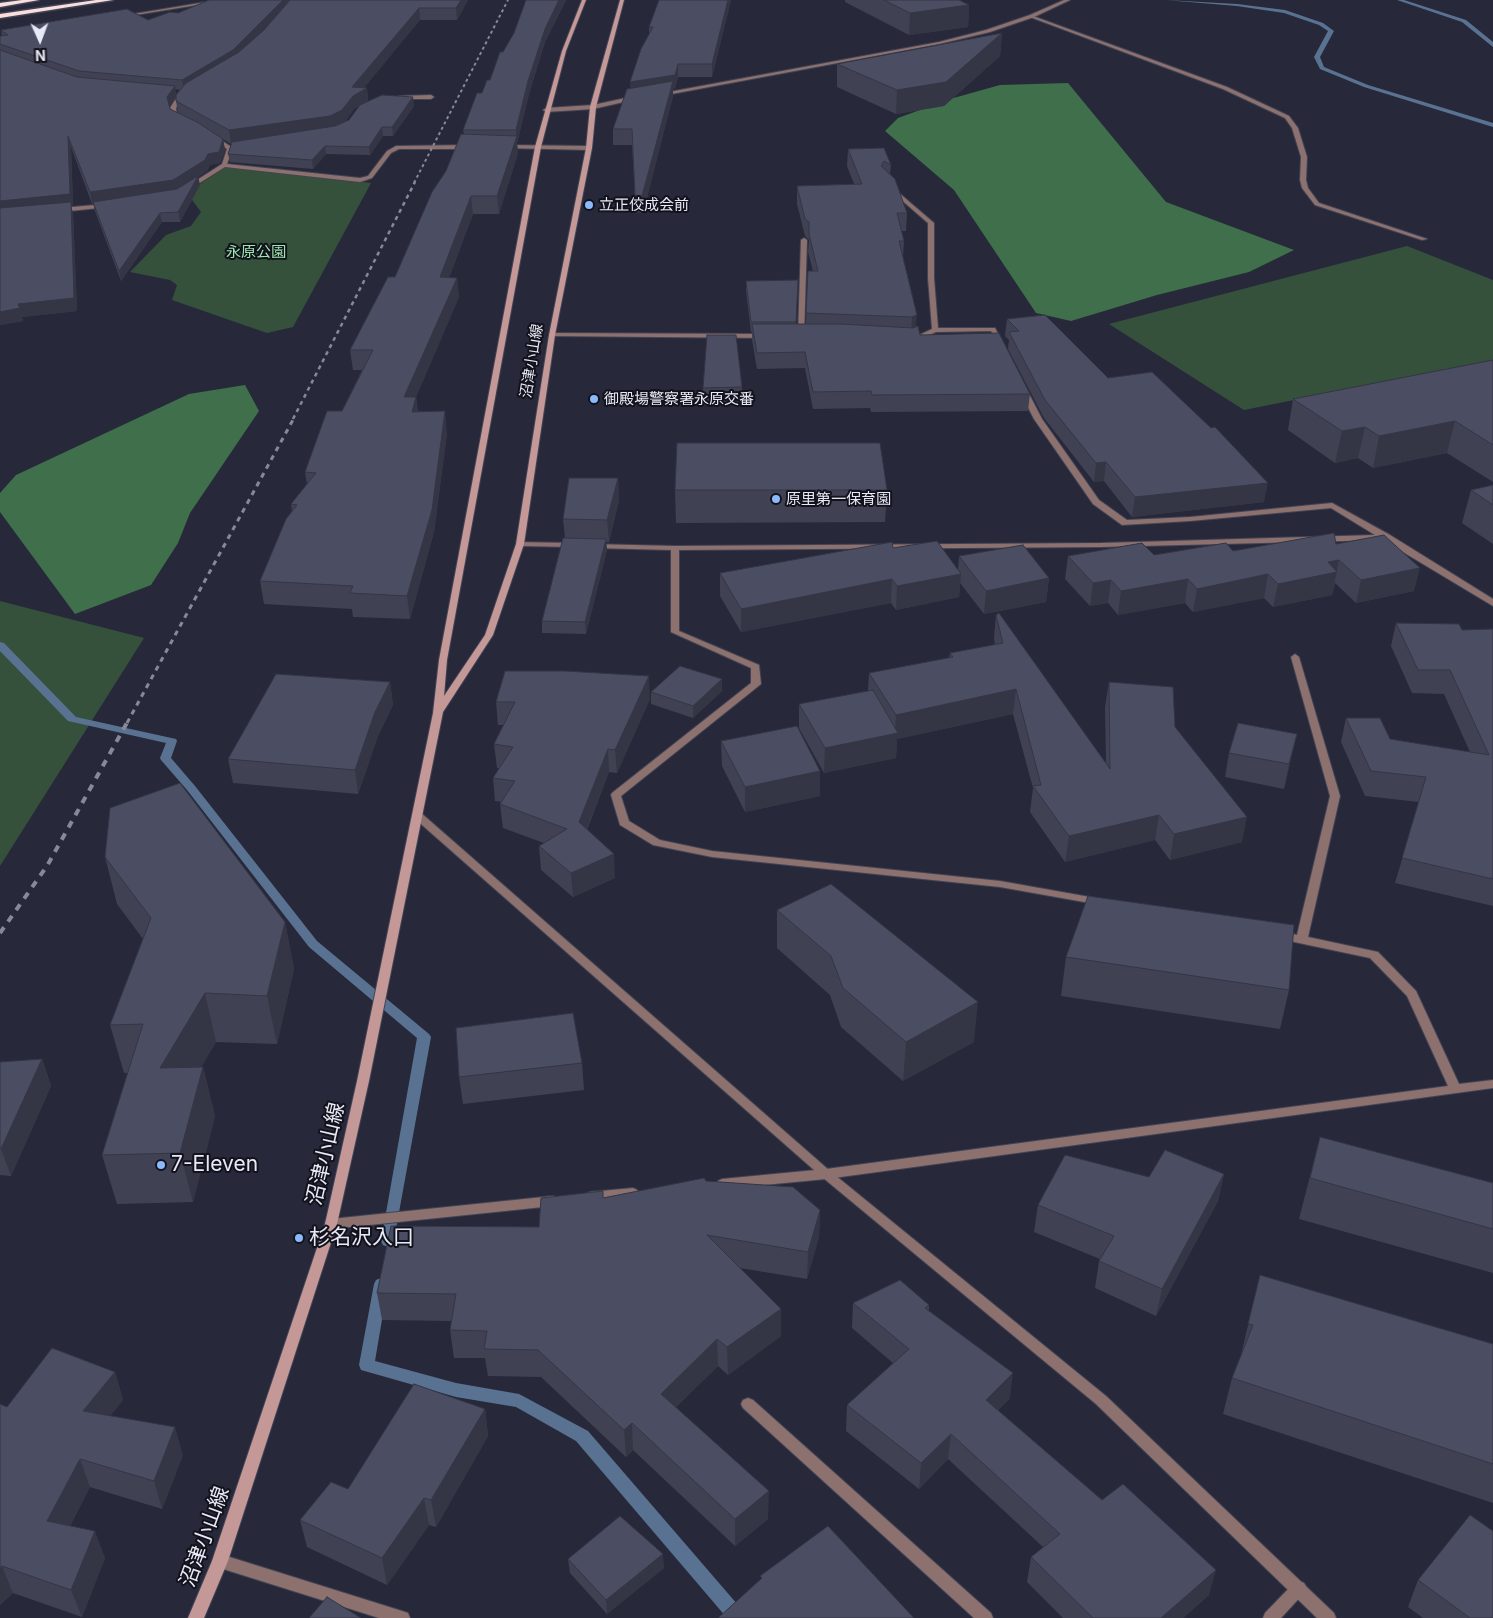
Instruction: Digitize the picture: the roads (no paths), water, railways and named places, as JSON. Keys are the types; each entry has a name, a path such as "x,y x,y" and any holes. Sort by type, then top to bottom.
{"highway":[{"path":"0,5 38,0"},
{"path":"0,16 110,0"}],"main road":[{"name":"沼津小山線","path":"196,1618 220,1561 330,1224 363,1081 438,713 443,660 538,147 546,110 584,0"},
{"name":"沼津小山線","path":"438,713 489,635 520,544 552,335 589,148 593,107 622,0"}],"street":[{"path":"118,17 226,0"},
{"path":"651,96 938,43 988,31 1032,16 1068,0"},
{"path":"1032,16 1224,88 1287,116 1295,128 1304,157 1303,180 1305,188 1317,204 1424,239"},
{"path":"188,124 175,117 173,108 177,101 192,90"},
{"path":"175,93 185,94"},
{"path":"393,98 431,97"},
{"path":"546,110 593,107 642,97"},
{"path":"209,135 230,148 239,147"},
{"path":"224,165 360,180 370,177 389,152 398,147 480,147"},
{"path":"499,147 589,148"},
{"path":"178,194 224,165 230,148"},
{"path":"884,182 931,223 931,278 935,330"},
{"path":"53,211 109,206"},
{"path":"801,336 804,240"},
{"path":"904,340 912,340 935,330 993,329 1005,353"},
{"path":"552,335 771,336"},
{"path":"791,336 811,336"},
{"path":"1017,378 1038,419 1096,502 1125,523 1190,519 1332,505 1493,603"},
{"path":"588,546 675,548 1110,545 1387,537"},
{"path":"520,544 578,545"},
{"path":"675,548 675,632 756,666 756,684 616,795 624,823 657,843 712,854 1000,884 1107,903"},
{"path":"1295,657 1335,796 1302,939"},
{"path":"417,815 826,1174 1101,1400 1299,1588 1328,1618"},
{"path":"1273,934 1374,955 1412,994 1455,1088"},
{"path":"707,1186 826,1174 1493,1084"},
{"path":"330,1224 648,1192"},
{"path":"748,1404 986,1618"},
{"path":"220,1561 402,1618"},
{"path":"1271,1618 1299,1588"}],"waterway":[{"path":"1167,0 1237,5 1285,12 1321,24 1331,31 1317,57 1322,68 1366,86 1493,125"},
{"path":"1399,0 1464,21 1493,45"},
{"path":"0,645 72,719 172,741 165,758 191,788 313,944 424,1037 388,1241"},
{"path":"381,1284 367,1365 456,1390 519,1401 582,1436 738,1618"}],"railway":[{"path":"414,183 508,0"},
{"path":"293,419 415,182"},
{"path":"127,723 294,418"},
{"path":"0,933 47,866 128,721"}],"place":[{"name":"立正佼成会前","path":"589,205"},
{"name":"御殿場警察署永原交番","path":"594,399"},
{"name":"原里第一保育園","path":"776,499"},
{"name":"7-Eleven","path":"161,1165"},
{"name":"杉名沢入口","path":"299,1238"}],"park label":[{"name":"永原公園","path":"256,252"}]}
